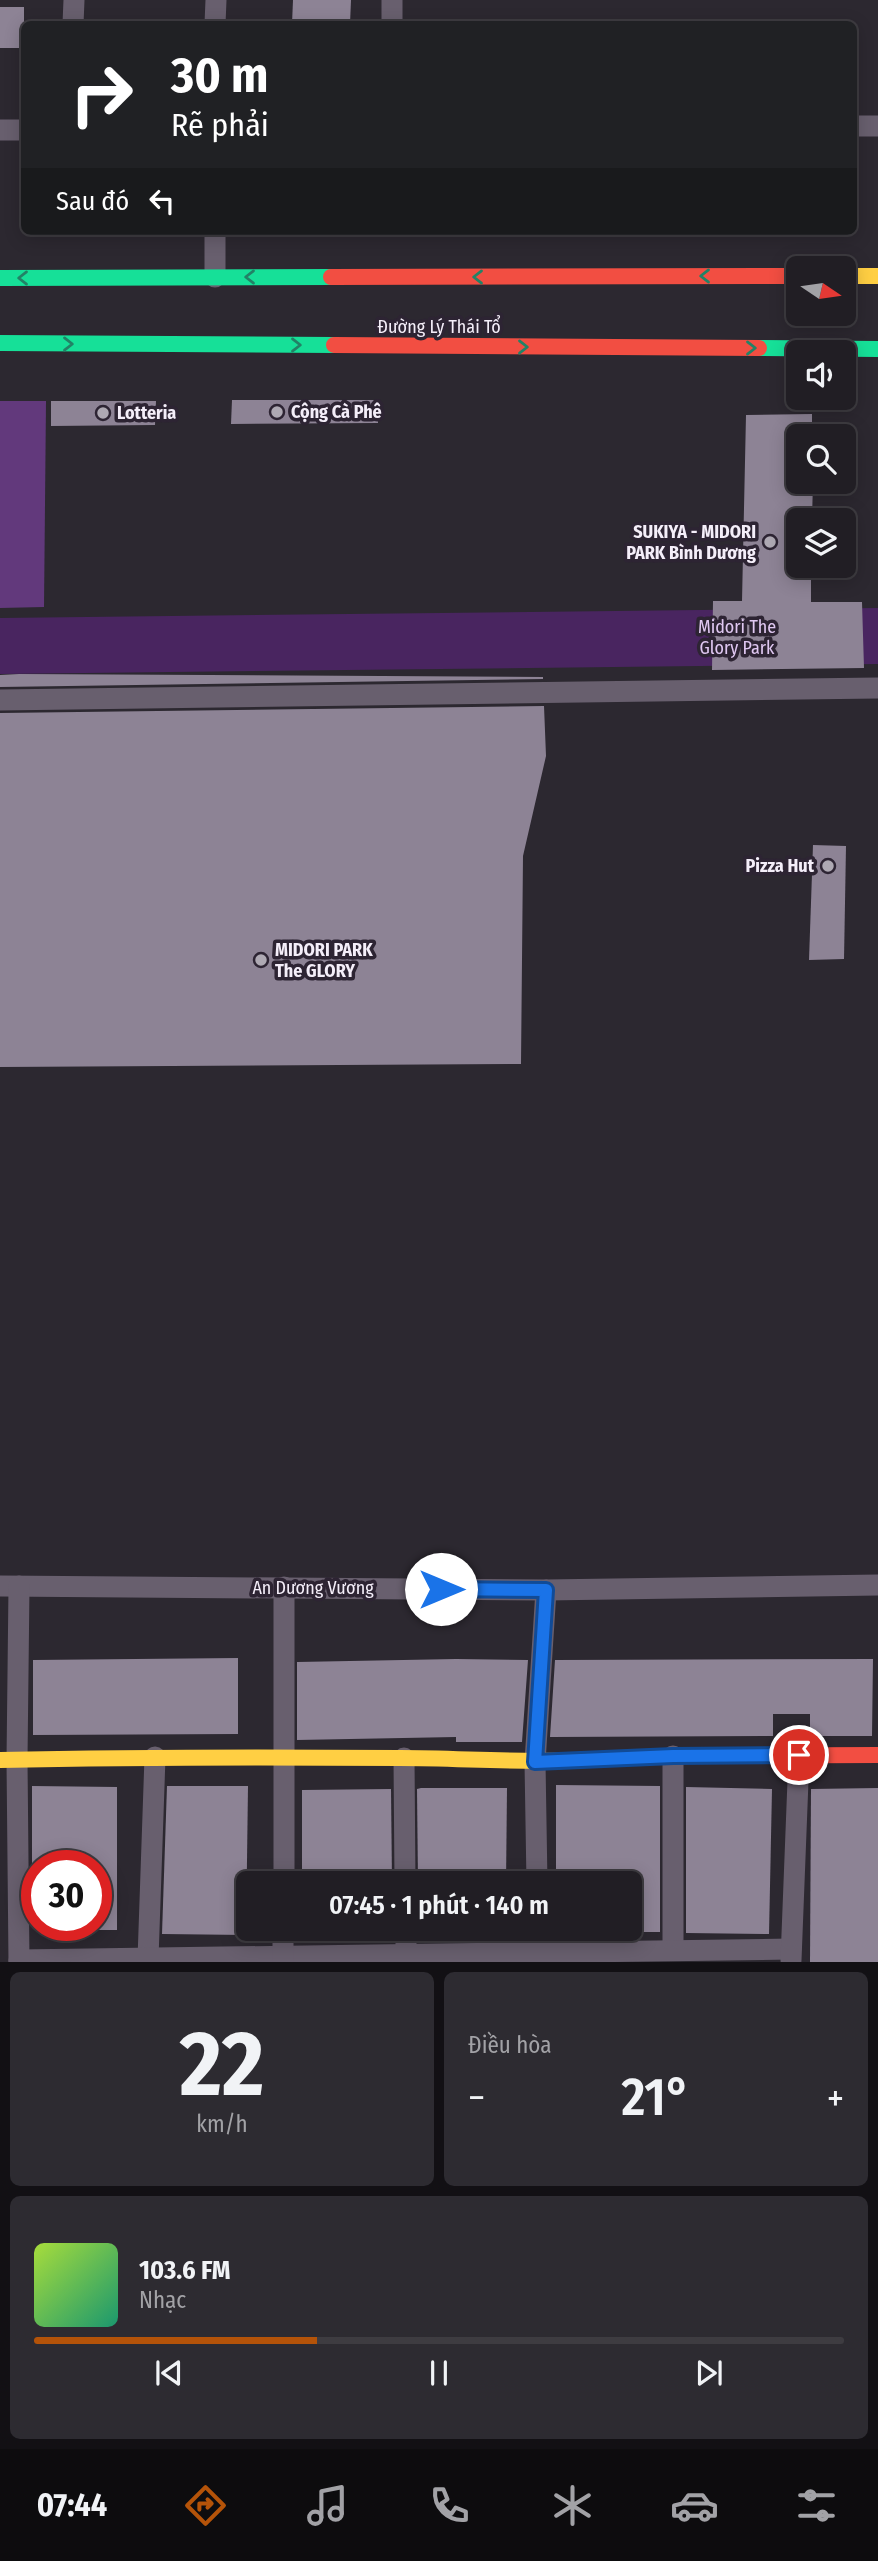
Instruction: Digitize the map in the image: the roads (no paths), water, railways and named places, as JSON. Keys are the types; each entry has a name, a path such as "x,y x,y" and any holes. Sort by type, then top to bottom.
{"street":[{"path":"73,21 74,0"},
{"path":"215,0 215,21"},
{"path":"392,0 392,21"},
{"path":"857,126 878,126"},
{"path":"0,130 21,130"},
{"path":"215,235 215,277"},
{"path":"0,278 786,276"},
{"path":"856,276 878,276"},
{"name":"Đường Lý Thái Tổ","path":"0,344 878,349"},
{"path":"0,700 878,688"},
{"name":"An Dương Vương","path":"9,1586 546,1590 878,1585"},
{"path":"9,1586 8,1760 19,1961 283,1959 406,1954 538,1957 673,1950 791,1956 799,1755"},
{"path":"284,1587 284,1871"},
{"path":"537,1871 535,1762 546,1590"},
{"path":"8,1760 155,1757 404,1758 535,1762 673,1756 878,1755"},
{"path":"673,1756 673,1950"},
{"path":"148,1959 155,1757"},
{"path":"404,1758 405,1871"},
{"path":"283,1941 283,1959"},
{"path":"406,1941 406,1954"}],"place":[{"name":"Cộng Cà Phê","path":"277,412"},
{"name":"Lotteria","path":"103,413"},
{"name":"SUKIYA - MIDORI PARK Bình Dương","path":"770,542"},
{"name":"Pizza Hut","path":"828,866"},
{"name":"MIDORI PARK The GLORY","path":"261,960"}],"park label":[{"name":"Midori The Glory Park","path":"737,637"}]}
